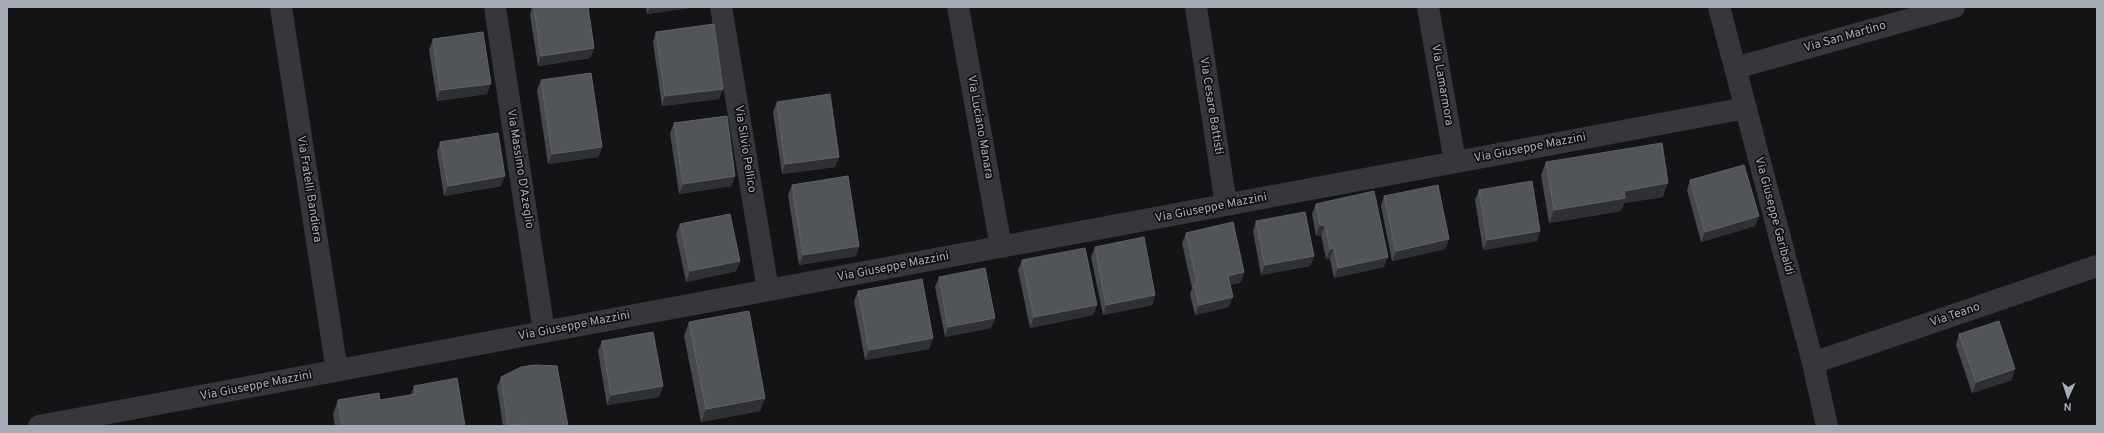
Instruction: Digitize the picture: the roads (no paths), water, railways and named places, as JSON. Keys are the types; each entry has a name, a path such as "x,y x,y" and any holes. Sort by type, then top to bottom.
{"street":[{"name":"Via Fratelli Bandiera","path":"281,7 337,371"},
{"name":"Via Massimo D'Azeglio","path":"495,7 544,332"},
{"name":"Via Silvio Pellico","path":"721,7 768,290"},
{"name":"Via Luciano Manara","path":"958,7 1001,247"},
{"name":"Via Cesare Battisti","path":"1196,7 1226,205"},
{"name":"Via Lamarmora","path":"1428,7 1455,162"},
{"name":"Via Giuseppe Garibaldi","path":"1719,7 1813,363 1827,426"},
{"name":"Via San Martino","path":"1735,68 1954,7"},
{"name":"Via Giuseppe Mazzini","path":"39,426 1746,108"},
{"name":"Via Teano","path":"1813,363 2097,266"}]}
